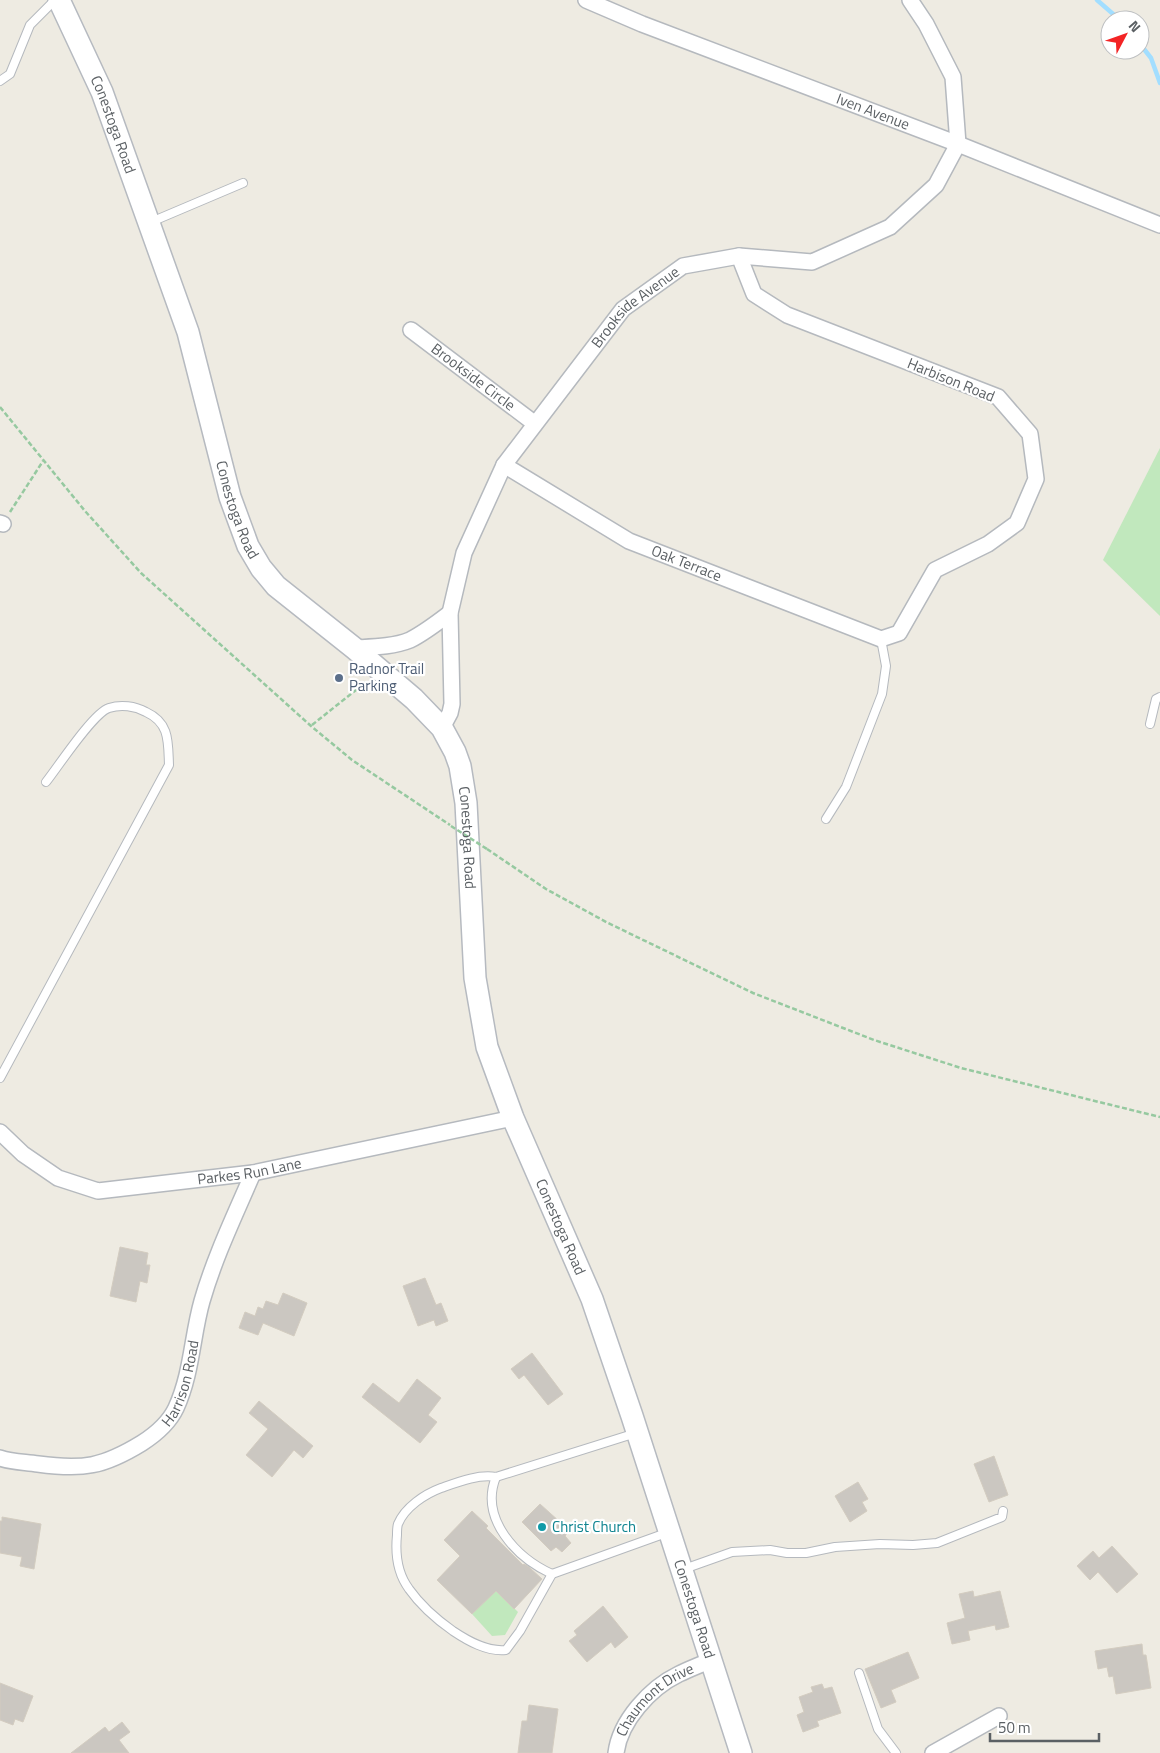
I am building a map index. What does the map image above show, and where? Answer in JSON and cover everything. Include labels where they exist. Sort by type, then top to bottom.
[{"type":"main road","name":"Conestoga Road","points":[[59,0],[102,92],[188,332],[230,497],[248,546],[261,568],[276,586],[380,669],[414,699],[442,728],[456,752],[464,785],[466,803],[475,978],[487,1047],[513,1118],[592,1299],[638,1433],[741,1753]]},
{"type":"street","name":"Iven Avenue","points":[[586,0],[642,24],[958,144],[1160,225]]},
{"type":"street","points":[[910,0],[926,24],[953,77],[958,144]]},
{"type":"street","name":"Brookside Avenue","points":[[442,728],[450,713],[452,704],[450,614],[464,553],[504,465],[534,423],[623,309],[683,266],[739,256],[812,262],[890,228],[936,185],[958,144]]},
{"type":"street","name":"Harbison Road","points":[[739,256],[754,294],[787,314],[998,398],[1030,434],[1036,479],[1017,523],[988,544],[936,570],[898,633],[881,639]]},
{"type":"street","name":"Brookside Circle","points":[[411,330],[534,423]]},
{"type":"street","name":"Oak Terrace","points":[[504,465],[629,541],[881,639]]},
{"type":"street","points":[[354,648],[387,646],[409,640],[450,614]]},
{"type":"street","name":"Parkes Run Lane","points":[[0,1132],[23,1154],[58,1178],[98,1191],[253,1173],[513,1118]]},
{"type":"street","name":"Harrison Road","points":[[0,1458],[62,1468],[95,1466],[132,1449],[156,1434],[176,1408],[189,1372],[202,1302],[221,1246],[253,1173]]},
{"type":"street","name":"Chaumont Drive","points":[[616,1753],[629,1717],[647,1697],[677,1674],[711,1660]]},
{"type":"street","points":[[933,1753],[999,1716]]},
{"type":"lane","points":[[0,81],[10,74],[30,25],[55,0]]},
{"type":"lane","points":[[149,223],[243,182]]},
{"type":"lane","points":[[826,819],[846,787],[882,694],[886,666],[881,639]]},
{"type":"lane","points":[[1150,724],[1156,700],[1160,697]]},
{"type":"lane","points":[[0,1078],[169,765],[167,734],[155,716],[134,706],[108,708],[94,719],[46,782]]},
{"type":"lane","points":[[638,1433],[496,1478],[486,1475],[426,1494],[410,1508],[398,1524],[395,1550],[398,1566],[408,1588],[435,1618],[460,1635],[486,1648],[498,1651],[506,1650],[520,1631],[552,1574],[670,1532]]},
{"type":"lane","points":[[496,1478],[491,1490],[493,1511],[500,1529],[523,1558],[552,1574]]},
{"type":"lane","points":[[682,1569],[732,1552],[770,1550],[801,1553],[866,1545],[899,1546],[937,1543],[1002,1517],[1003,1511]]},
{"type":"lane","points":[[859,1673],[878,1729],[896,1753]]},
{"type":"path","points":[[0,408],[43,461],[141,573],[311,726],[352,760],[546,889],[608,924],[761,996],[874,1040],[961,1068],[1160,1116]]},
{"type":"path","points":[[1,524],[43,461]]},
{"type":"path","points":[[311,726],[360,688],[380,669]]},
{"type":"green space","points":[[1160,448],[1160,616],[1103,560]]},
{"type":"green space","points":[[494,1592],[498,1592],[518,1612],[505,1635],[492,1636],[472,1614]]},
{"type":"building","points":[[120,1247],[148,1253],[146,1265],[150,1265],[147,1283],[140,1281],[136,1302],[110,1296]]},
{"type":"building","points":[[425,1278],[436,1305],[441,1303],[448,1321],[436,1326],[434,1320],[418,1326],[403,1286]]},
{"type":"building","points":[[283,1293],[307,1303],[294,1336],[263,1323],[258,1335],[239,1328],[245,1312],[255,1316],[258,1307],[263,1309],[266,1301],[278,1305]]},
{"type":"building","points":[[532,1353],[563,1394],[548,1405],[524,1375],[519,1379],[511,1369]]},
{"type":"building","points":[[417,1379],[441,1398],[428,1415],[437,1422],[420,1443],[362,1397],[373,1383],[399,1403]]},
{"type":"building","points":[[259,1401],[313,1446],[303,1458],[294,1450],[272,1477],[246,1455],[268,1429],[249,1413]]},
{"type":"building","points":[[994,1456],[1008,1495],[989,1502],[974,1464]]},
{"type":"building","points":[[858,1482],[868,1499],[862,1502],[867,1511],[850,1522],[835,1496]]},
{"type":"building","name":"Christ Church","points":[[540,1504],[570,1531],[565,1536],[571,1543],[562,1552],[556,1547],[551,1551],[522,1522]]},
{"type":"building","points":[[472,1511],[523,1565],[529,1567],[542,1579],[514,1609],[496,1591],[472,1614],[437,1580],[460,1556],[444,1540]]},
{"type":"building","points":[[2,1517],[41,1524],[34,1569],[20,1566],[22,1557],[0,1553],[0,1521],[2,1521]]},
{"type":"building","points":[[1112,1546],[1138,1574],[1117,1593],[1098,1572],[1090,1580],[1077,1566],[1093,1551],[1099,1558]]},
{"type":"building","points":[[973,1591],[974,1597],[1000,1591],[1009,1627],[996,1630],[995,1625],[968,1631],[970,1640],[952,1644],[947,1623],[965,1618],[959,1594]]},
{"type":"building","points":[[603,1606],[628,1637],[615,1648],[611,1642],[587,1662],[569,1641],[577,1635],[574,1631]]},
{"type":"building","points":[[1142,1644],[1143,1655],[1146,1655],[1151,1688],[1116,1694],[1113,1676],[1109,1677],[1107,1667],[1098,1669],[1095,1651]]},
{"type":"building","points":[[908,1652],[919,1678],[891,1690],[896,1702],[881,1708],[865,1669]]},
{"type":"building","points":[[0,1683],[33,1696],[23,1722],[15,1719],[13,1725],[0,1720]]},
{"type":"building","points":[[822,1684],[824,1689],[832,1687],[841,1713],[817,1721],[819,1726],[803,1732],[797,1715],[804,1712],[799,1697],[813,1692],[811,1687]]},
{"type":"building","points":[[529,1705],[558,1709],[552,1753],[518,1753],[522,1721],[527,1721]]},
{"type":"building","points":[[122,1722],[130,1732],[119,1740],[129,1753],[71,1753],[105,1727],[109,1732]]},
{"type":"waterway","points":[[1097,0],[1108,10]]},
{"type":"waterway","points":[[1150,57],[1160,83]]},
{"type":"place","name":"Radnor Trail Parking","points":[[339,678]]},
{"type":"place","name":"Christ Church","points":[[542,1527]]}]
